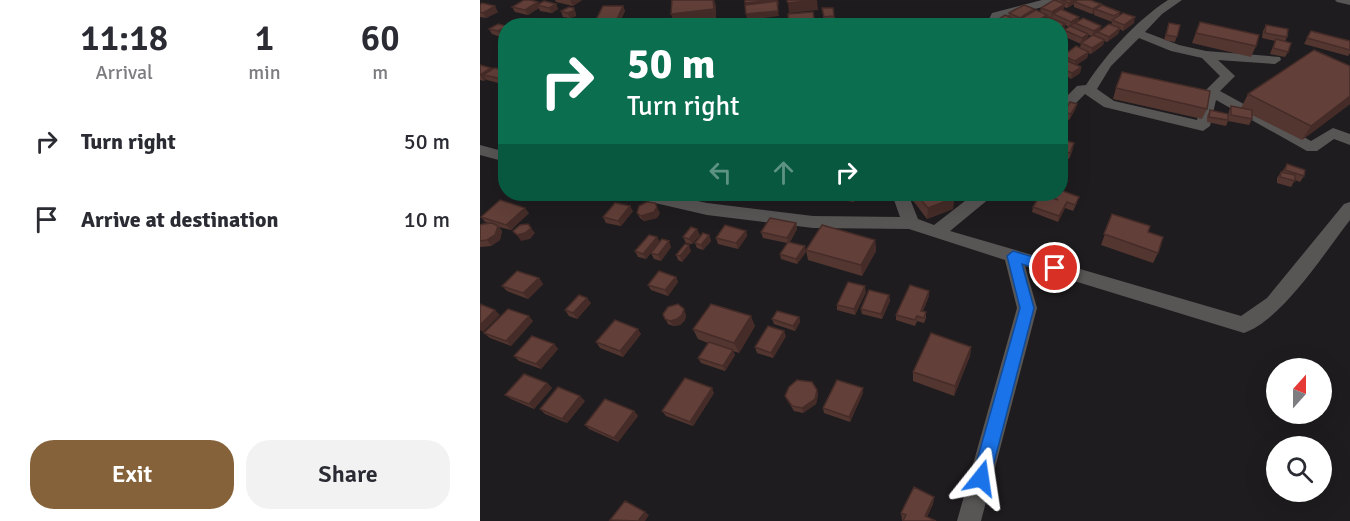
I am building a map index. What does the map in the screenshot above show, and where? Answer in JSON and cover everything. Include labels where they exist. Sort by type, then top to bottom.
[{"type":"street","points":[[996,18],[996,15],[1022,7],[1041,5],[1051,0]]},
{"type":"street","points":[[1068,105],[1086,90],[1106,64],[1158,12],[1176,0]]},
{"type":"street","points":[[1341,0],[1350,2]]},
{"type":"street","points":[[1137,33],[1175,48],[1206,55],[1275,60]]},
{"type":"street","points":[[1068,91],[1086,90],[1109,104],[1203,126],[1211,93],[1228,76],[1206,55]]},
{"type":"street","points":[[1211,93],[1312,148],[1333,133],[1350,140]]},
{"type":"street","points":[[480,150],[498,155]]},
{"type":"street","points":[[672,201],[707,209],[813,222],[911,223],[936,233],[1244,325],[1274,303],[1350,208]]},
{"type":"street","points":[[903,201],[911,223]]},
{"type":"street","points":[[936,233],[975,201]]},
{"type":"street","points":[[969,521],[1027,308],[1013,256]]},
{"type":"building","points":[[524,0],[538,2],[525,10],[512,7]]},
{"type":"building","points":[[672,0],[713,0],[714,9],[671,14]]},
{"type":"building","points":[[745,0],[773,0],[745,3]]},
{"type":"building","points":[[787,0],[815,0],[788,3]]},
{"type":"building","points":[[1054,0],[1065,4],[1052,12],[1041,8]]},
{"type":"building","points":[[1090,0],[1101,4],[1093,9],[1075,2]]},
{"type":"building","points":[[544,1],[556,4],[549,8],[537,5]]},
{"type":"building","points":[[777,1],[778,11],[746,14],[745,5]]},
{"type":"building","points":[[482,3],[495,6],[483,13],[480,12]]},
{"type":"building","points":[[1024,5],[1034,9],[1020,18],[1009,13]]},
{"type":"building","points":[[1102,5],[1120,12],[1114,16],[1095,9]]},
{"type":"building","points":[[603,6],[623,6],[617,18],[597,18]]},
{"type":"building","points":[[569,7],[574,8],[573,11],[567,13],[561,11]]},
{"type":"building","points":[[822,8],[833,8],[834,16],[824,17]]},
{"type":"building","points":[[1061,9],[1079,17],[1071,22],[1068,18],[1053,14]]},
{"type":"building","points":[[1036,10],[1047,15],[1042,18],[1022,18]]},
{"type":"building","points":[[813,12],[814,18],[788,18],[788,14]]},
{"type":"building","points":[[1123,13],[1135,17],[1124,25],[1112,20]]},
{"type":"building","points":[[1083,18],[1101,26],[1094,31],[1075,23]]},
{"type":"building","points":[[1200,22],[1259,35],[1256,46],[1196,33]]},
{"type":"building","points":[[1169,23],[1180,25],[1177,37],[1166,35]]},
{"type":"building","points":[[498,24],[498,31],[489,29]]},
{"type":"building","points":[[1109,24],[1120,28],[1109,37],[1098,32]]},
{"type":"building","points":[[1266,25],[1288,29],[1287,37],[1265,33]]},
{"type":"building","points":[[1070,26],[1088,34],[1082,38],[1068,32]]},
{"type":"building","points":[[1311,31],[1350,41],[1350,50],[1307,38]]},
{"type":"building","points":[[1093,35],[1105,40],[1092,48],[1081,43]]},
{"type":"building","points":[[1276,39],[1291,43],[1288,52],[1273,48]]},
{"type":"building","points":[[1076,46],[1089,52],[1075,61],[1068,58],[1068,52]]},
{"type":"building","points":[[1314,50],[1350,66],[1350,96],[1311,126],[1248,94]]},
{"type":"building","points":[[1068,61],[1081,67],[1072,73],[1068,71]]},
{"type":"building","points":[[480,65],[491,68],[480,75]]},
{"type":"building","points":[[494,68],[498,69],[498,78],[484,75]]},
{"type":"building","points":[[1122,72],[1210,91],[1207,109],[1116,88]]},
{"type":"building","points":[[1070,102],[1077,104],[1071,114],[1068,113]]},
{"type":"building","points":[[1231,106],[1252,110],[1252,119],[1231,115]]},
{"type":"building","points":[[1210,110],[1228,114],[1228,120],[1209,117]]},
{"type":"building","points":[[1068,141],[1074,143],[1070,153],[1068,152]]},
{"type":"building","points":[[1287,164],[1305,170],[1304,176],[1285,170]]},
{"type":"building","points":[[1281,172],[1295,175],[1295,181],[1280,177]]},
{"type":"building","points":[[1068,193],[1079,197],[1075,205],[1067,202],[1059,216],[1033,207],[1037,201],[1068,201]]},
{"type":"building","points":[[499,201],[525,208],[506,225],[481,217]]},
{"type":"building","points":[[922,201],[946,201],[928,208]]},
{"type":"building","points":[[647,202],[655,203],[657,207],[654,212],[641,216],[637,213],[639,206]]},
{"type":"building","points":[[615,203],[630,206],[618,221],[603,217]]},
{"type":"building","points":[[1112,214],[1150,226],[1148,232],[1163,237],[1158,253],[1104,234]]},
{"type":"building","points":[[770,218],[796,223],[787,238],[761,232]]},
{"type":"building","points":[[492,223],[498,226],[495,235],[480,241],[480,225]]},
{"type":"building","points":[[528,224],[531,228],[525,233],[517,235],[513,231],[520,225]]},
{"type":"building","points":[[725,225],[746,231],[736,243],[716,238]]},
{"type":"building","points":[[822,225],[875,240],[861,265],[806,250]]},
{"type":"building","points":[[691,227],[697,229],[689,239],[683,237]]},
{"type":"building","points":[[703,233],[709,235],[701,245],[695,243]]},
{"type":"building","points":[[649,235],[657,237],[643,254],[635,251]]},
{"type":"building","points":[[662,239],[669,241],[658,255],[651,253]]},
{"type":"building","points":[[788,242],[805,246],[796,259],[780,254]]},
{"type":"building","points":[[685,244],[689,245],[680,256],[676,255]]},
{"type":"building","points":[[517,271],[539,278],[523,293],[502,286]]},
{"type":"building","points":[[659,271],[676,277],[665,290],[648,285]]},
{"type":"building","points":[[848,282],[865,286],[854,309],[837,305]]},
{"type":"building","points":[[910,285],[929,291],[921,311],[926,312],[924,318],[917,316],[915,320],[896,315]]},
{"type":"building","points":[[869,290],[889,295],[881,314],[861,309]]},
{"type":"building","points":[[579,295],[587,298],[573,313],[565,310]]},
{"type":"building","points":[[480,304],[495,310],[480,325]]},
{"type":"building","points":[[678,304],[684,309],[682,315],[670,321],[665,319],[663,314],[668,307]]},
{"type":"building","points":[[711,304],[751,316],[734,343],[693,329]]},
{"type":"building","points":[[508,309],[529,316],[506,341],[484,333]]},
{"type":"building","points":[[777,311],[799,317],[793,326],[772,319]]},
{"type":"building","points":[[615,320],[638,329],[620,351],[596,342]]},
{"type":"building","points":[[768,326],[784,331],[771,353],[755,347]]},
{"type":"building","points":[[931,333],[971,347],[955,386],[913,372]]},
{"type":"building","points":[[532,336],[554,344],[536,364],[514,356]]},
{"type":"building","points":[[709,342],[733,350],[723,366],[698,358]]},
{"type":"building","points":[[524,374],[547,383],[529,404],[505,395]]},
{"type":"building","points":[[685,378],[712,388],[690,422],[662,411]]},
{"type":"building","points":[[797,380],[812,382],[817,390],[815,399],[802,408],[792,406],[785,396],[789,387]]},
{"type":"building","points":[[837,380],[863,388],[849,417],[823,408]]},
{"type":"building","points":[[558,387],[580,396],[562,419],[540,409]]},
{"type":"building","points":[[605,399],[634,411],[614,438],[585,425]]},
{"type":"building","points":[[914,487],[934,497],[925,516],[936,521],[903,521],[906,515],[901,513]]},
{"type":"building","points":[[625,501],[645,512],[638,521],[610,520]]},
{"type":"route","points":[[981,478],[1027,308],[1013,256],[1055,268]]}]
